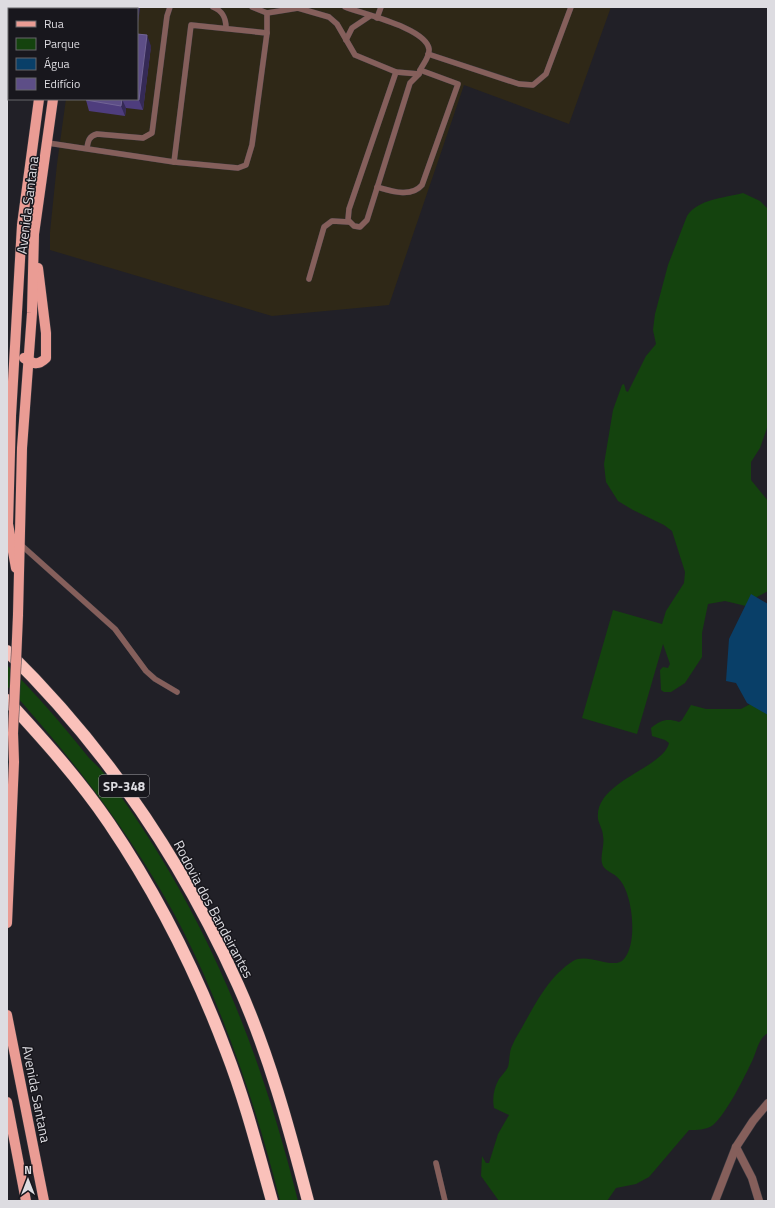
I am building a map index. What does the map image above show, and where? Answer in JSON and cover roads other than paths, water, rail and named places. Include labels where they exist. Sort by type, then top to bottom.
[{"type":"highway","name":"Rodovia dos Bandeirantes","points":[[7,651],[66,712],[109,766],[144,816],[192,892],[238,986],[256,1031],[294,1145],[308,1201]]},
{"type":"highway","name":"SP-348","points":[[7,700],[57,755],[109,823],[156,900],[179,942],[195,975],[226,1051],[251,1126],[272,1201]]},
{"type":"main road","name":"Avenida Santana","points":[[18,578],[8,524],[11,416],[22,225],[39,100]]},
{"type":"main road","name":"Avenida Santana","points":[[7,922],[13,782],[10,748],[18,615],[22,448],[29,362],[34,244],[53,100]]},
{"type":"main road","points":[[15,347],[22,357],[34,364],[41,363],[46,358],[47,351],[42,300],[34,244]]},
{"type":"main road","name":"Avenida Santana","points":[[7,1015],[44,1201]]},
{"type":"main road","points":[[7,1102],[26,1201]]},
{"type":"street","points":[[715,1201],[736,1147],[753,1121],[768,1103]]},
{"type":"street","points":[[736,1147],[752,1178],[760,1201]]},
{"type":"street","points":[[39,1201],[44,1201]]},
{"type":"lane","points":[[87,148],[88,140],[97,134],[143,138],[152,133],[167,16],[170,7]]},
{"type":"lane","points":[[213,7],[222,12],[225,17],[226,28]]},
{"type":"lane","points":[[252,7],[267,13],[284,9],[298,8],[329,17],[337,24],[355,55],[396,72],[419,72],[458,84],[422,185],[418,190],[412,192],[395,192],[377,188]]},
{"type":"lane","points":[[309,279],[324,227],[332,221],[349,222],[357,227],[365,223],[410,83],[422,68],[428,54],[428,47],[419,35],[345,7]]},
{"type":"lane","points":[[377,18],[381,7]]},
{"type":"lane","points":[[428,54],[519,84],[533,85],[546,74],[571,7]]},
{"type":"lane","points":[[48,143],[174,162],[238,168],[246,165],[252,145],[266,33],[267,13]]},
{"type":"lane","points":[[346,40],[352,28],[370,16]]},
{"type":"lane","points":[[174,162],[191,25],[266,33]]},
{"type":"lane","points":[[349,222],[349,209],[396,72]]},
{"type":"lane","points":[[20,544],[116,629],[146,671],[155,679],[177,692]]},
{"type":"lane","points":[[436,1163],[445,1201]]},
{"type":"water","points":[[751,594],[768,604],[768,715],[747,703],[736,683],[726,681],[729,639]]}]
